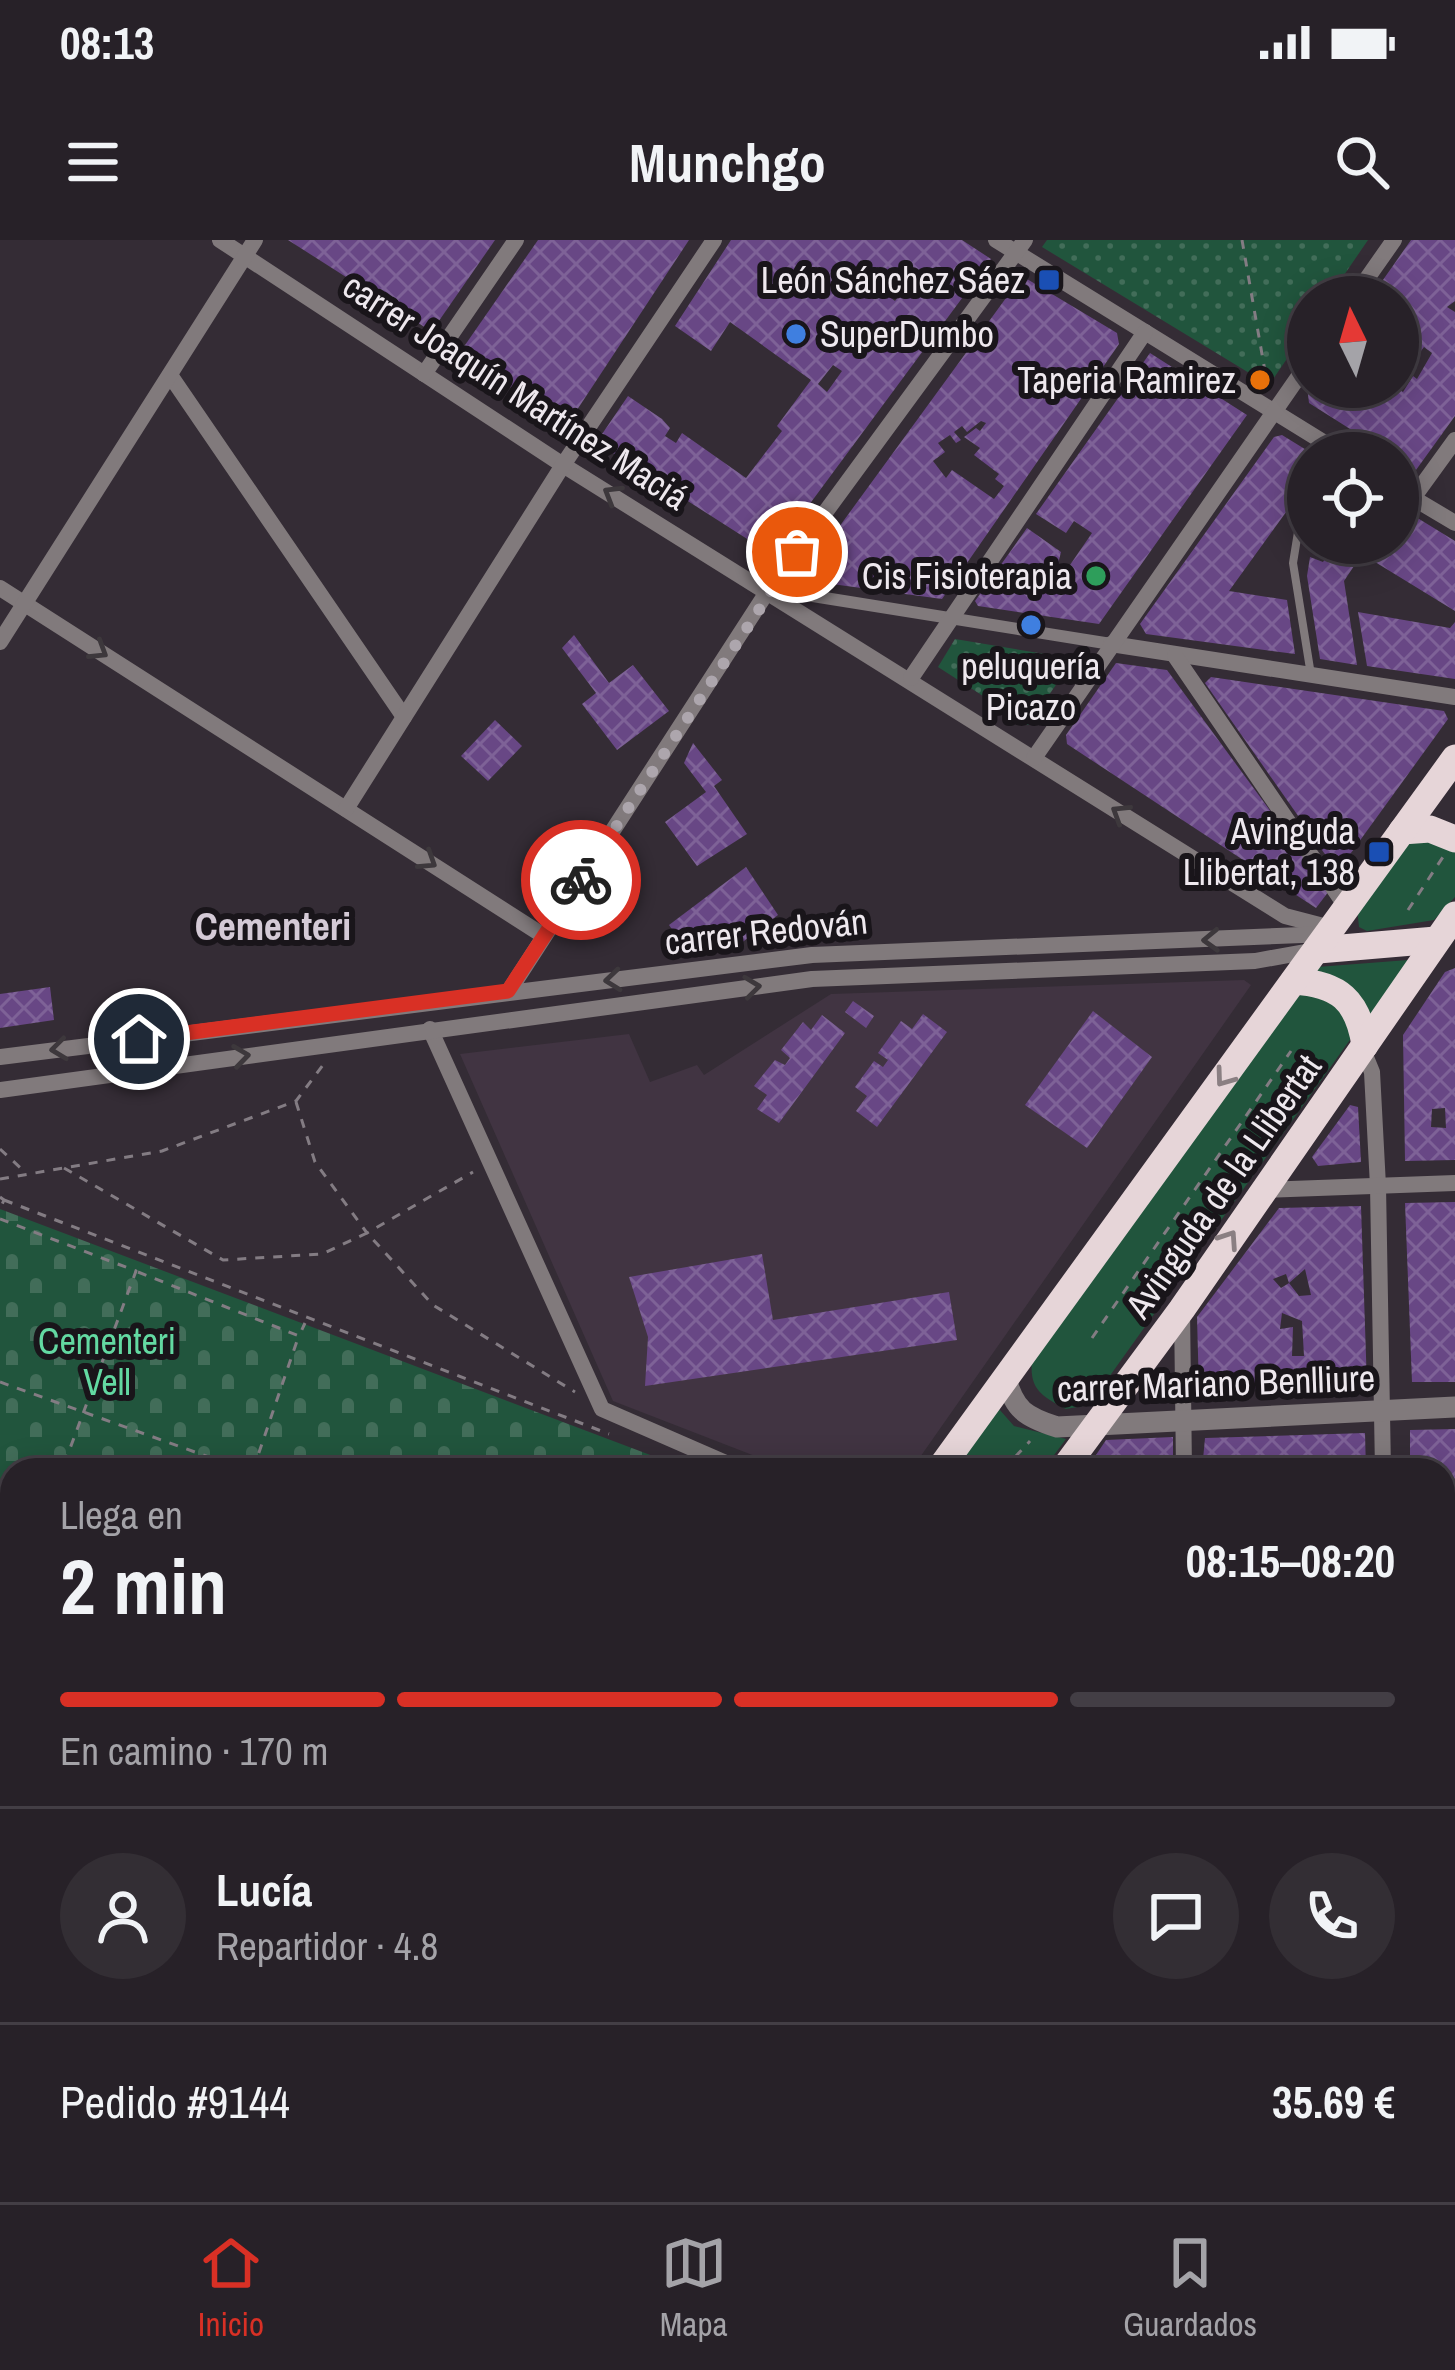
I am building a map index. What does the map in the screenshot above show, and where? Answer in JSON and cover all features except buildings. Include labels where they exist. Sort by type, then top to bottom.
[{"type":"highway","name":"Avinguda de la Llibertat","points":[[948,1458],[1455,758]]},
{"type":"highway","points":[[1402,831],[1430,829],[1451,845]]},
{"type":"highway","name":"Avinguda de la Llibertat","points":[[1072,1458],[1445,940],[1455,915]]},
{"type":"highway","points":[[1331,930],[1445,940]]},
{"type":"highway","points":[[1294,981],[1321,982],[1342,992],[1357,1009],[1364,1047]]},
{"type":"street","name":"carrer Joaquín Martínez Maciá","points":[[220,240],[562,465],[770,589],[1285,916],[1331,930]]},
{"type":"street","points":[[0,642],[255,240]]},
{"type":"street","points":[[424,374],[516,240]]},
{"type":"street","points":[[346,809],[562,465],[714,240]]},
{"type":"street","points":[[997,240],[1021,246],[1145,332],[1308,432]]},
{"type":"street","points":[[1369,276],[1394,240]]},
{"type":"street","points":[[508,991],[770,589],[1021,246]]},
{"type":"street","points":[[911,678],[1145,332]]},
{"type":"street","points":[[170,375],[404,717]]},
{"type":"street","points":[[1034,758],[1287,393]]},
{"type":"street","points":[[1419,479],[1455,440]]},
{"type":"street","points":[[1419,501],[1455,523]]},
{"type":"street","points":[[0,589],[544,936]]},
{"type":"street","points":[[770,589],[1455,698]]},
{"type":"street","points":[[1175,656],[1331,930]]},
{"type":"street","name":"carrer Redován","points":[[0,1057],[812,956],[1331,930]]},
{"type":"street","name":"carrer Redován","points":[[0,1090],[812,979],[1256,961],[1331,930]]},
{"type":"street","points":[[430,1029],[602,1409],[714,1458]]},
{"type":"street","points":[[1364,1047],[1372,1072],[1378,1186],[1383,1458]]},
{"type":"street","points":[[1263,1190],[1455,1183]]},
{"type":"street","points":[[1182,1309],[1184,1458]]},
{"type":"street","name":"carrer Mariano Benlliure","points":[[1006,1378],[1012,1402],[1027,1418],[1057,1426],[1455,1407]]},
{"type":"lane","points":[[1293,564],[1312,676]]},
{"type":"path","points":[[1242,240],[1265,377],[1252,398]]},
{"type":"path","points":[[1408,910],[1451,845]]},
{"type":"path","points":[[1092,1338],[1291,1051]]},
{"type":"path","points":[[0,1179],[162,1151],[296,1101],[321,1066],[344,1061]]},
{"type":"path","points":[[296,1101],[315,1162],[368,1233],[433,1305],[602,1409]]},
{"type":"path","points":[[0,1148],[28,1174]]},
{"type":"path","points":[[64,1168],[223,1260],[322,1254],[368,1233],[490,1162]]},
{"type":"path","points":[[0,1209],[2,1198],[307,1320],[617,1436]]},
{"type":"path","points":[[0,1219],[299,1336]]},
{"type":"path","points":[[66,1458],[136,1271]]},
{"type":"path","points":[[257,1458],[307,1320]]},
{"type":"path","points":[[0,1382],[211,1458]]},
{"type":"path","points":[[1014,1458],[1031,1440]]},
{"type":"shaded area","points":[[1244,980],[1251,985],[919,1458],[760,1458],[613,1401],[460,1054],[629,1034],[650,1082],[697,1065],[704,1075],[831,994]]},
{"type":"green space","points":[[1047,240],[1368,240],[1343,276],[1287,276],[1287,359],[1269,385],[1042,247]]},
{"type":"green space","points":[[955,639],[1074,659],[1028,725],[938,667]]},
{"type":"green space","points":[[1416,836],[1455,849],[1455,897],[1434,920],[1367,931],[1359,927],[1357,908],[1407,840]]},
{"type":"green space","points":[[1408,960],[1368,1020],[1309,975],[1317,967]]},
{"type":"green space","points":[[1308,991],[1345,1002],[1352,1037],[1089,1405],[1066,1409],[1050,1400],[1035,1385],[1032,1360],[1290,1001]]},
{"type":"green space","name":"Cementeri Vell","points":[[0,1209],[658,1458],[0,1458]]},
{"type":"green space","points":[[999,1409],[1014,1426],[1066,1439],[1052,1458],[963,1458]]},
{"type":"way so far","points":[[581,880],[797,552]]},
{"type":"place","name":"León Sánchez Sáez","points":[[1049,280]]},
{"type":"place","name":"SuperDumbo","points":[[796,334]]},
{"type":"place","name":"Taperia Ramirez","points":[[1260,380]]},
{"type":"place","name":"Cis Fisioterapia","points":[[1096,576]]},
{"type":"place","name":"peluquería Picazo","points":[[1031,625]]},
{"type":"place","name":"Avinguda Llibertat, 138","points":[[1379,852]]},
{"type":"district","name":"Cementeri","points":[[273,926]]},
{"type":"route","points":[[139,1039],[508,991],[581,880]]}]
